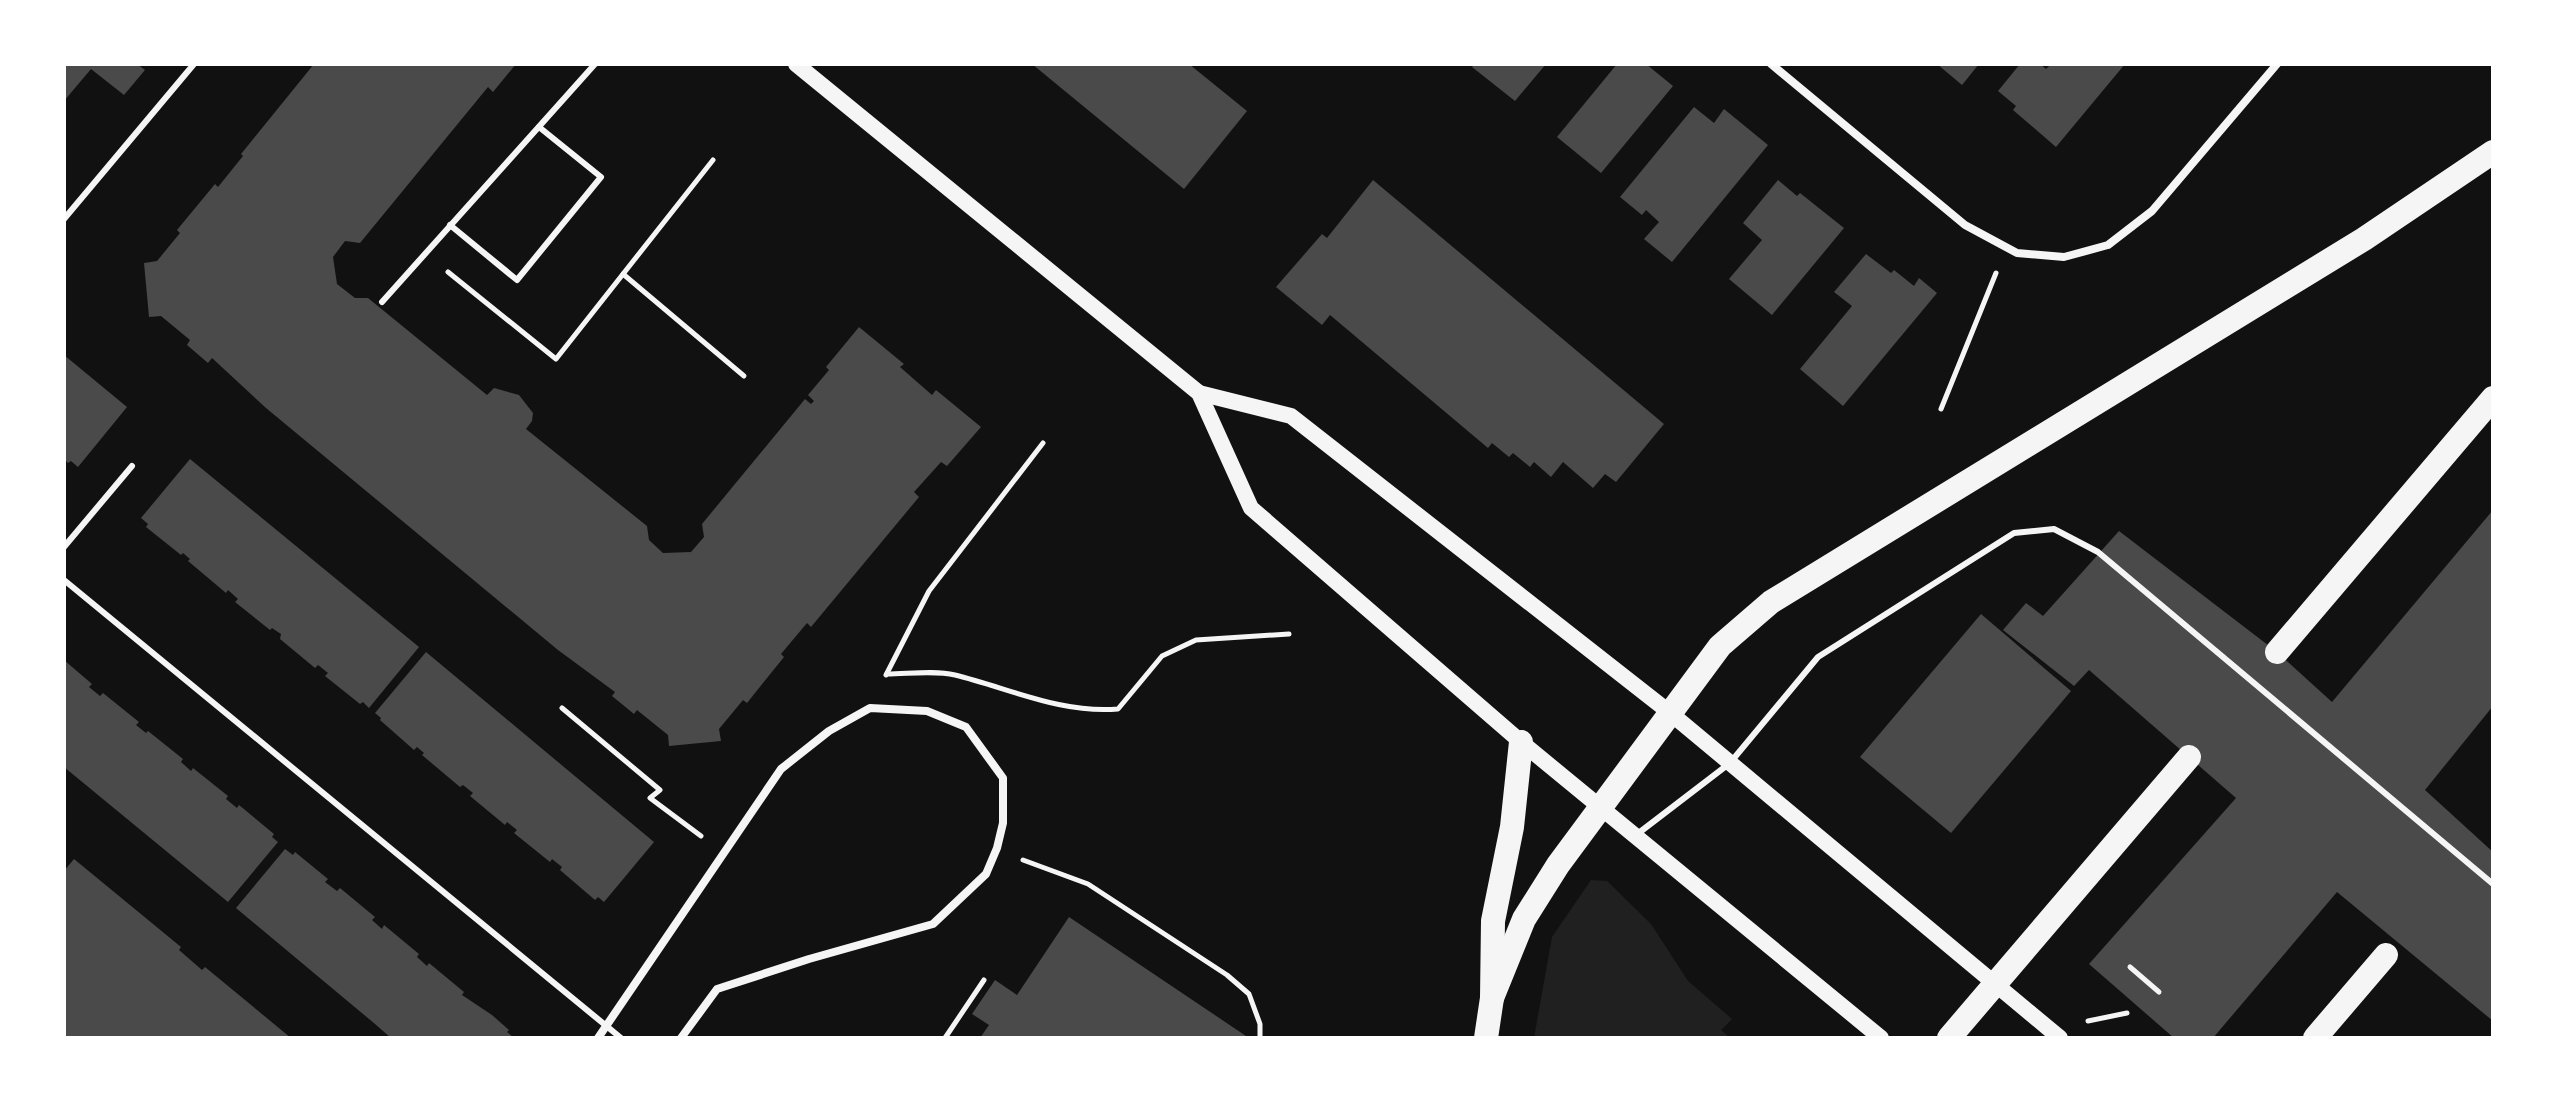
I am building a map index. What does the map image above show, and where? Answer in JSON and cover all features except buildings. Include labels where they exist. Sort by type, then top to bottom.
[{"type":"highway","points":[[1492,998],[1524,919],[1558,865],[1720,646],[1771,602],[2364,239],[2493,152]]},
{"type":"highway","points":[[2277,652],[2493,398]]},
{"type":"highway","points":[[1486,1038],[1492,998],[1493,921],[1512,827],[1521,742]]},
{"type":"highway","points":[[1949,1038],[2189,757]]},
{"type":"highway","points":[[2315,1038],[2386,955]]},
{"type":"main road","points":[[796,64],[1199,393],[1291,416],[1669,712],[2060,1038]]},
{"type":"main road","points":[[1199,393],[1251,508],[1521,742],[1881,1038]]},
{"type":"street","points":[[1771,64],[1965,225],[2017,253],[2064,257],[2108,245],[2152,211],[2277,64]]},
{"type":"street","points":[[598,1038],[781,769],[829,731],[870,708],[927,711],[966,727],[1003,778],[1003,823],[986,874],[933,924],[717,989],[685,1037]]},
{"type":"lane","points":[[64,219],[194,64]]},
{"type":"lane","points":[[382,302],[595,64]]},
{"type":"lane","points":[[450,225],[517,280],[601,177],[539,127]]},
{"type":"lane","points":[[64,547],[132,466]]},
{"type":"lane","points":[[1636,835],[1730,763],[1818,657],[2014,533],[2054,529],[2098,552],[2493,884]]},
{"type":"lane","points":[[64,580],[621,1038]]},
{"type":"path","points":[[425,254],[556,359],[713,160]]},
{"type":"path","points":[[1941,409],[2007,246]]},
{"type":"path","points":[[623,274],[744,376]]},
{"type":"path","points":[[870,708],[929,591],[1043,443]]},
{"type":"path","points":[[887,674],[951,674],[1025,696],[1095,711],[1118,709],[1162,656],[1196,640],[1289,634]]},
{"type":"path","points":[[562,708],[660,790],[650,798],[723,853]]},
{"type":"path","points":[[1032,861],[1088,884],[1227,975],[1249,994],[1260,1024],[1260,1038]]},
{"type":"path","points":[[2130,967],[2159,992]]},
{"type":"path","points":[[945,1038],[984,980]]},
{"type":"path","points":[[2081,1022],[2127,1013]]},
{"type":"shaded area","points":[[1591,880],[1607,881],[1651,924],[1688,981],[1732,1019],[1721,1030],[1730,1038],[1534,1038],[1552,937]]}]
